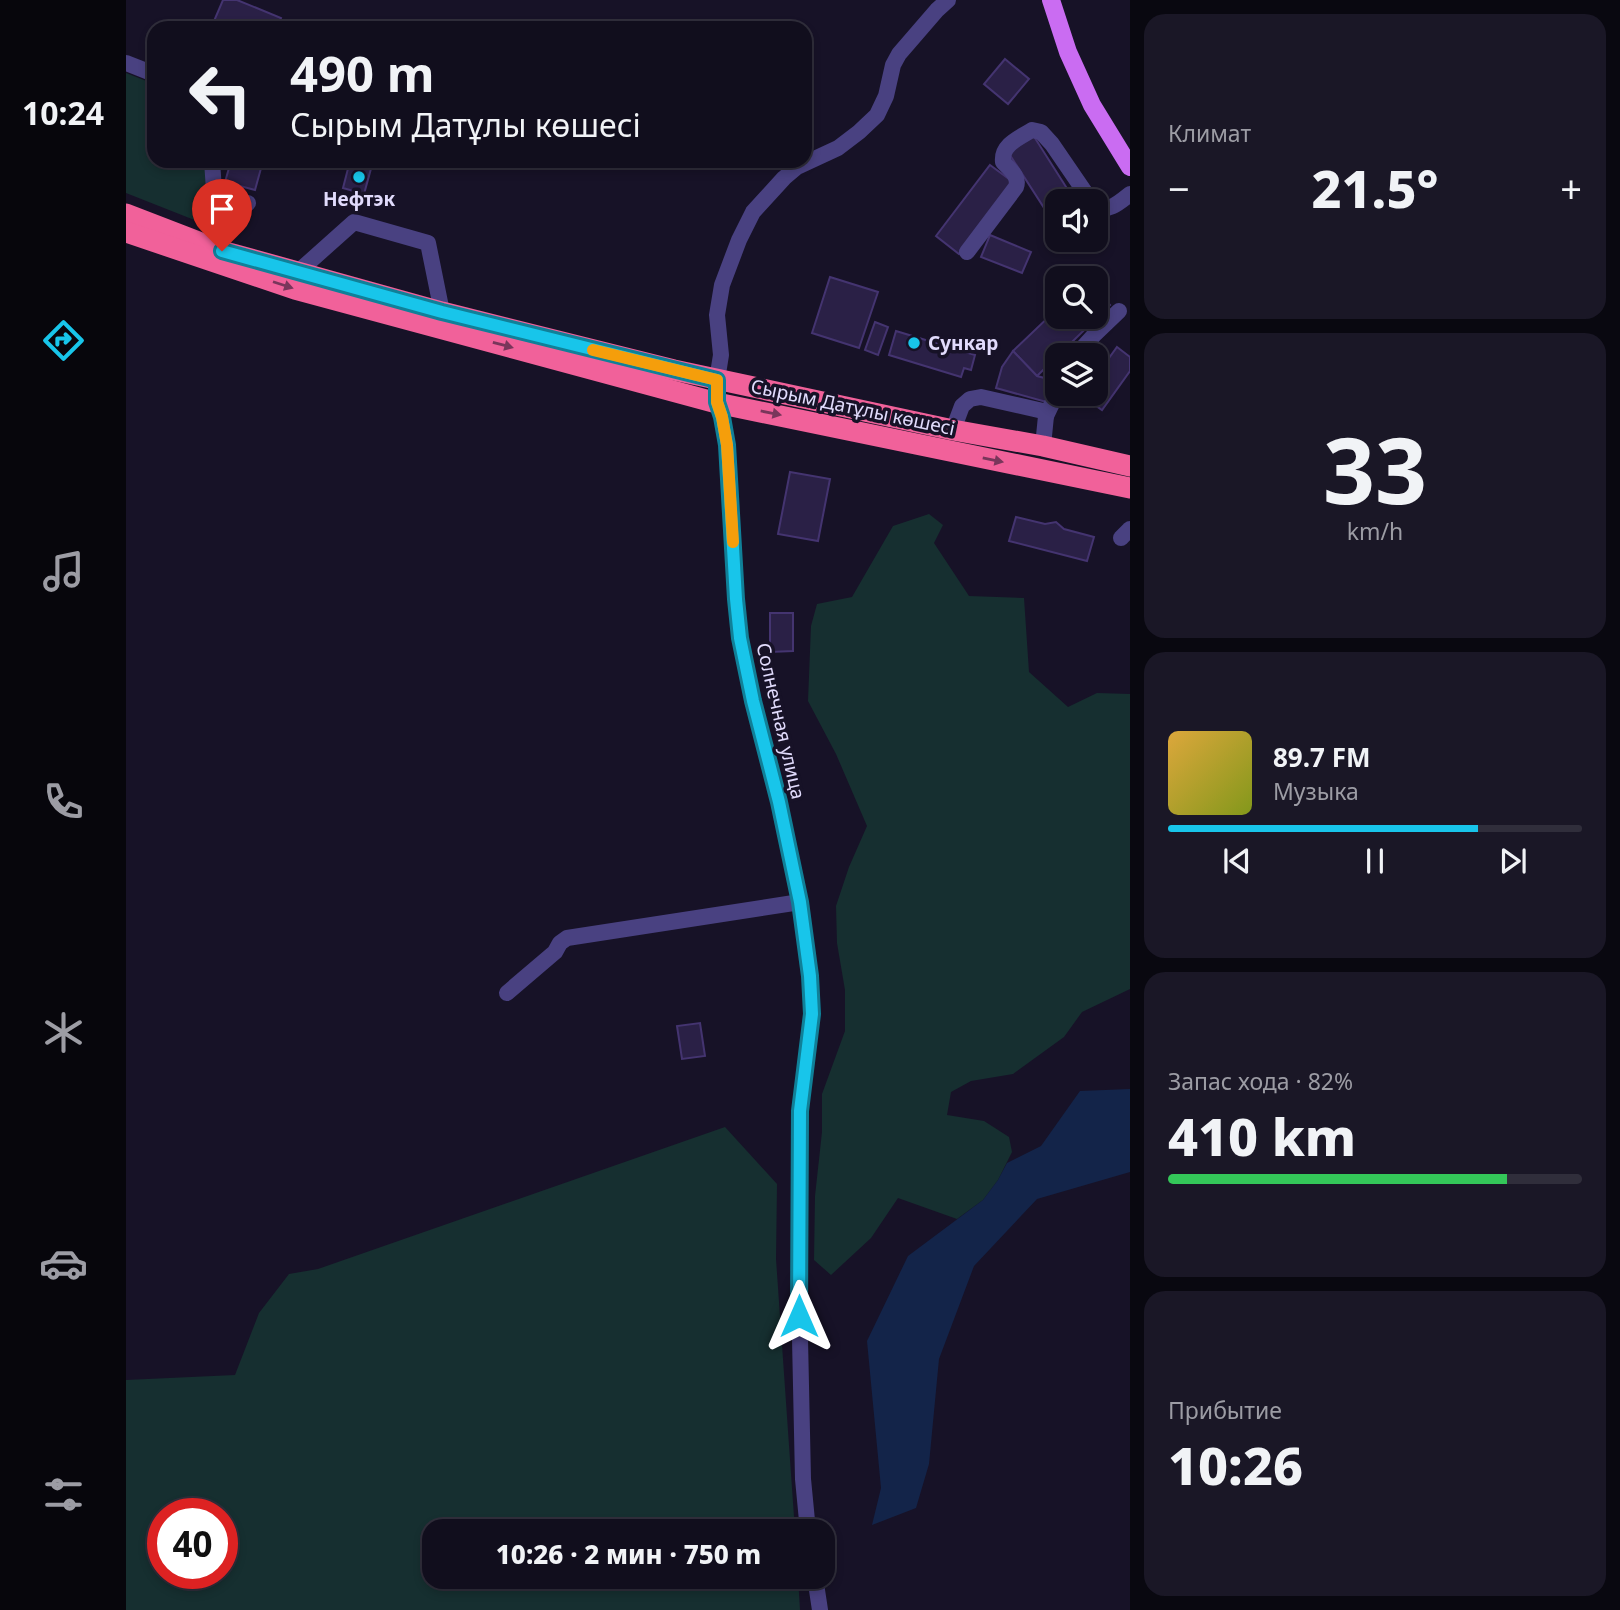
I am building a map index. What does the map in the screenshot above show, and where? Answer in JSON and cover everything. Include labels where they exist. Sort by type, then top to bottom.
[{"type":"highway","name":"Сырым Датұлы көшесі","points":[[126,214],[220,242],[298,272],[442,312],[717,380],[1130,466]]},
{"type":"highway","name":"Сырым Датұлы көшесі","points":[[126,232],[295,289],[717,402],[1130,488]]},
{"type":"main road","points":[[1051,0],[1068,52],[1092,105],[1130,167]]},
{"type":"street","name":"Солнечная улица","points":[[812,160],[838,148],[877,115],[899,54],[948,0]]},
{"type":"street","points":[[126,63],[147,71]]},
{"type":"street","points":[[967,252],[1018,182],[1003,162],[1003,152],[1009,144],[1032,130],[1041,132],[1052,144],[1083,189]]},
{"type":"street","points":[[213,168],[220,242]]},
{"type":"street","name":"Солнечная улица","points":[[796,168],[752,212],[722,285],[717,315],[721,355],[717,402],[727,445],[740,638],[800,902],[810,976],[812,1014],[800,1111],[800,1388],[807,1519]]},
{"type":"street","points":[[1108,208],[1130,194]]},
{"type":"street","points":[[220,242],[248,202]]},
{"type":"street","points":[[298,272],[354,222],[428,243],[442,312]]},
{"type":"street","points":[[1087,343],[1119,311]]},
{"type":"street","points":[[953,430],[962,406],[970,399],[981,397],[1043,411],[1046,416]]},
{"type":"street","points":[[1043,446],[1046,416],[1051,406]]},
{"type":"street","points":[[507,993],[567,938],[800,902]]},
{"type":"street","points":[[817,1589],[820,1610]]},
{"type":"green space","points":[[126,73],[147,81],[147,168],[207,168],[210,222],[202,223],[126,193]]},
{"type":"green space","points":[[929,514],[943,525],[934,543],[969,596],[1024,598],[1029,672],[1068,707],[1097,693],[1130,694],[1130,989],[1082,1012],[1064,1037],[1013,1074],[971,1081],[951,1092],[947,1115],[984,1121],[1009,1137],[1012,1152],[998,1180],[983,1200],[957,1219],[898,1198],[871,1238],[831,1275],[814,1260],[822,1094],[845,1031],[845,990],[837,943],[836,906],[867,826],[836,754],[808,701],[811,626],[817,604],[852,597],[893,526]]},
{"type":"green space","points":[[725,1127],[777,1184],[776,1259],[794,1519],[422,1519],[422,1589],[799,1589],[800,1610],[126,1610],[126,1380],[235,1375],[259,1313],[289,1274],[318,1269]]},
{"type":"water","points":[[1130,1089],[1130,1172],[1037,1199],[974,1266],[939,1359],[929,1464],[916,1508],[872,1525],[881,1488],[867,1341],[908,1256],[983,1200],[1007,1163],[1041,1146],[1080,1091]]},
{"type":"building","points":[[223,0],[237,0],[281,18],[280,21],[214,21]]},
{"type":"building","points":[[1005,59],[1029,79],[1008,104],[984,84]]},
{"type":"building","points":[[1033,135],[1067,189],[1045,189],[1045,209],[1008,152]]},
{"type":"building","points":[[990,165],[1013,182],[959,254],[936,236]]},
{"type":"building","points":[[229,168],[261,168],[255,190],[225,182]]},
{"type":"building","points":[[348,168],[371,168],[364,194],[343,188]]},
{"type":"building","points":[[990,235],[1031,252],[1022,273],[981,257]]},
{"type":"building","points":[[830,277],[878,292],[859,348],[812,333]]},
{"type":"building","points":[[1045,320],[1045,329],[1085,329],[1071,343],[1045,343],[1045,368],[1037,376],[1013,351]]},
{"type":"building","points":[[875,322],[888,327],[878,355],[865,350]]},
{"type":"building","name":"Сункар","points":[[896,331],[975,355],[971,370],[964,368],[961,377],[889,355]]},
{"type":"building","points":[[1117,347],[1130,357],[1130,371],[1108,402],[1108,359]]},
{"type":"building","points":[[1013,351],[1037,376],[1045,378],[1045,402],[996,388],[1002,367]]},
{"type":"building","points":[[790,472],[830,479],[818,541],[778,534]]},
{"type":"building","points":[[1016,517],[1045,524],[1056,522],[1064,529],[1094,537],[1087,561],[1009,541]]},
{"type":"building","points":[[770,613],[793,613],[793,651],[770,652]]},
{"type":"building","points":[[700,1023],[705,1056],[682,1059],[677,1026]]},
{"type":"slow traffic","points":[[593,350],[717,380],[717,402],[727,445],[733,542]]},
{"type":"place","name":"Нефтэк","points":[[359,177]]},
{"type":"place","name":"Сункар","points":[[914,343]]},
{"type":"route","points":[[222,251],[442,312],[717,380],[717,402],[727,445],[740,638],[800,902],[810,976],[812,1014],[800,1111],[799,1316]]}]
